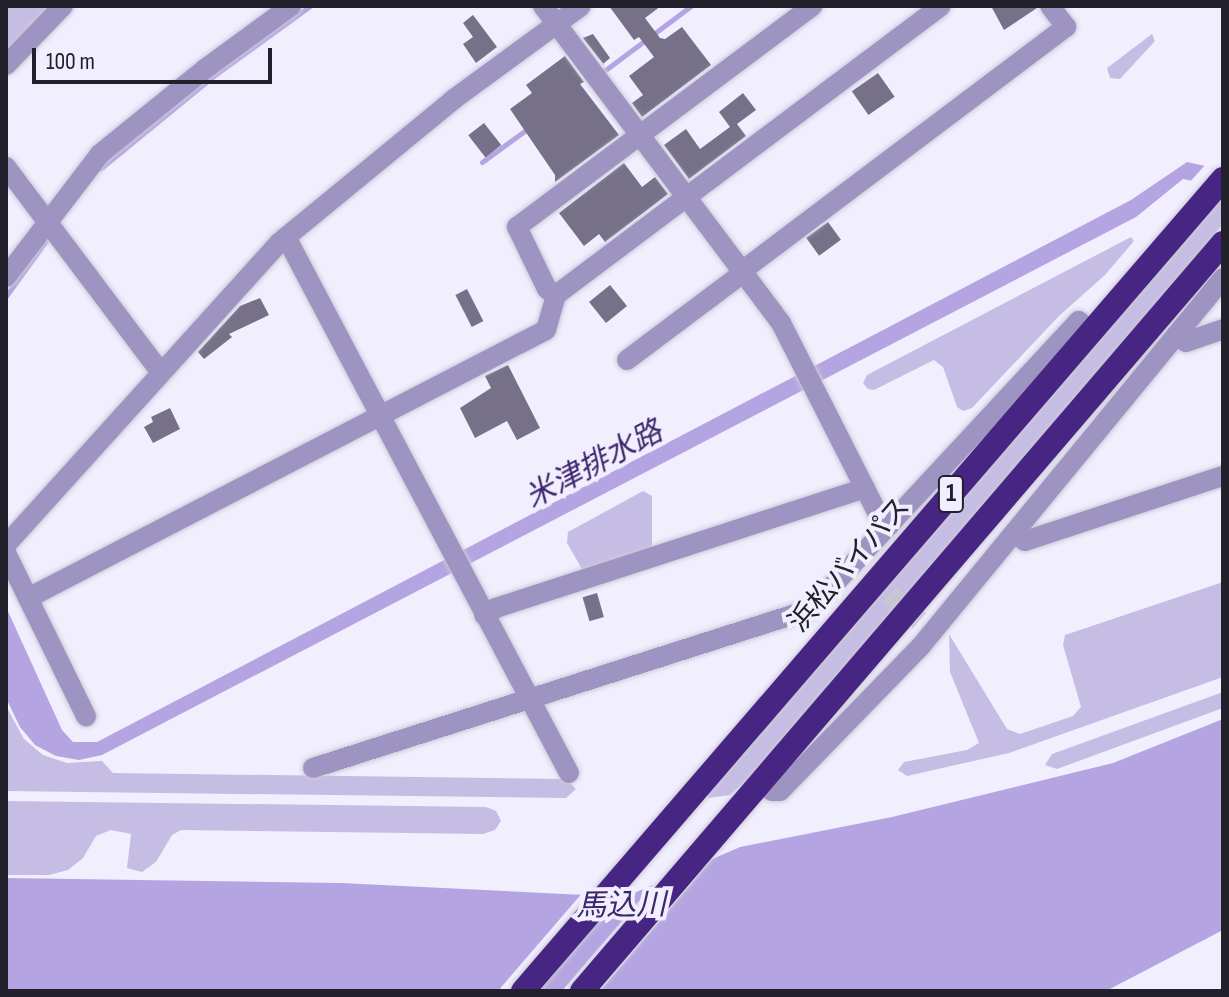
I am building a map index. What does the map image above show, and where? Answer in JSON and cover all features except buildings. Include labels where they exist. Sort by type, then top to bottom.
[{"type":"highway","name":"浜松バイパス","points":[[523,991],[1219,183]]},
{"type":"highway","name":"1","points":[[582,991],[1223,243]]},
{"type":"street","points":[[6,65],[63,6]]},
{"type":"street","points":[[6,277],[89,166],[112,144],[291,6]]},
{"type":"street","points":[[543,6],[781,323],[878,514],[889,525]]},
{"type":"street","points":[[6,545],[160,371],[286,237],[454,99],[581,6]]},
{"type":"street","points":[[556,295],[547,289],[517,227],[812,6]]},
{"type":"street","points":[[28,598],[546,330],[556,295],[941,6]]},
{"type":"street","points":[[627,360],[1066,27],[1050,6]]},
{"type":"street","points":[[6,167],[160,371]]},
{"type":"street","points":[[286,237],[569,773]]},
{"type":"street","points":[[755,790],[780,791],[926,626],[1015,532],[1223,278]]},
{"type":"street","points":[[313,768],[811,609],[860,569],[889,525],[1079,321],[1091,332]]},
{"type":"street","points":[[1176,335],[1186,342],[1223,329]]},
{"type":"street","points":[[1015,532],[1025,541],[1223,476]]},
{"type":"street","points":[[484,615],[496,608],[865,488]]},
{"type":"street","points":[[6,553],[86,716]]},
{"type":"shaded area","points":[[6,6],[49,6],[6,50]]},
{"type":"shaded area","points":[[1152,34],[1155,41],[1120,79],[1110,78],[1107,68]]},
{"type":"shaded area","points":[[1223,195],[1223,224],[1014,472],[748,779],[730,795],[708,798],[709,791]]},
{"type":"shaded area","points":[[1131,237],[1134,241],[1105,275],[1059,316],[972,408],[963,411],[957,407],[943,367],[934,360],[874,390],[863,383],[867,375]]},
{"type":"shaded area","points":[[643,491],[652,496],[652,547],[587,572],[582,569],[567,543],[568,532]]},
{"type":"shaded area","points":[[1223,582],[1223,677],[1009,753],[907,776],[898,770],[904,762],[967,750],[979,743],[950,672],[949,634],[1007,729],[1020,734],[1073,716],[1081,707],[1063,645],[1065,635]]},
{"type":"shaded area","points":[[1223,692],[1223,708],[1057,769],[1045,765],[1052,754]]},
{"type":"shaded area","points":[[6,706],[24,739],[43,755],[67,763],[102,761],[113,773],[566,779],[576,789],[566,798],[6,791]]},
{"type":"shaded area","points":[[6,801],[486,807],[496,811],[501,821],[495,830],[483,834],[181,830],[172,835],[156,862],[142,872],[127,868],[131,834],[111,830],[96,836],[83,858],[68,870],[49,875],[6,875]]},
{"type":"water","points":[[1187,162],[1223,170],[1223,187],[1183,179],[1136,217],[102,755],[79,760],[56,756],[35,745],[20,727],[6,698],[6,607],[62,730],[73,742],[97,742],[1131,200]]},
{"type":"water","name":"馬込川","points":[[1223,719],[1223,930],[1106,991],[6,991],[6,878],[341,883],[625,897],[740,847],[892,817],[1113,763]]},
{"type":"pier","points":[[1206,164],[1223,168],[1223,190],[1189,183]]},
{"type":"pier","points":[[719,851],[600,991],[562,991],[659,878]]},
{"type":"pier","points":[[584,891],[620,892],[536,991],[498,991]]},
{"type":"waterway","points":[[101,168],[212,77],[310,6]]},
{"type":"waterway","points":[[600,74],[691,6]]},
{"type":"waterway","points":[[482,162],[530,127]]},
{"type":"waterway","points":[[6,296],[45,242]]},
{"type":"tunnel","points":[[866,575],[919,620]]},
{"type":"water label","name":"米津排水路","points":[[594,465]]}]
